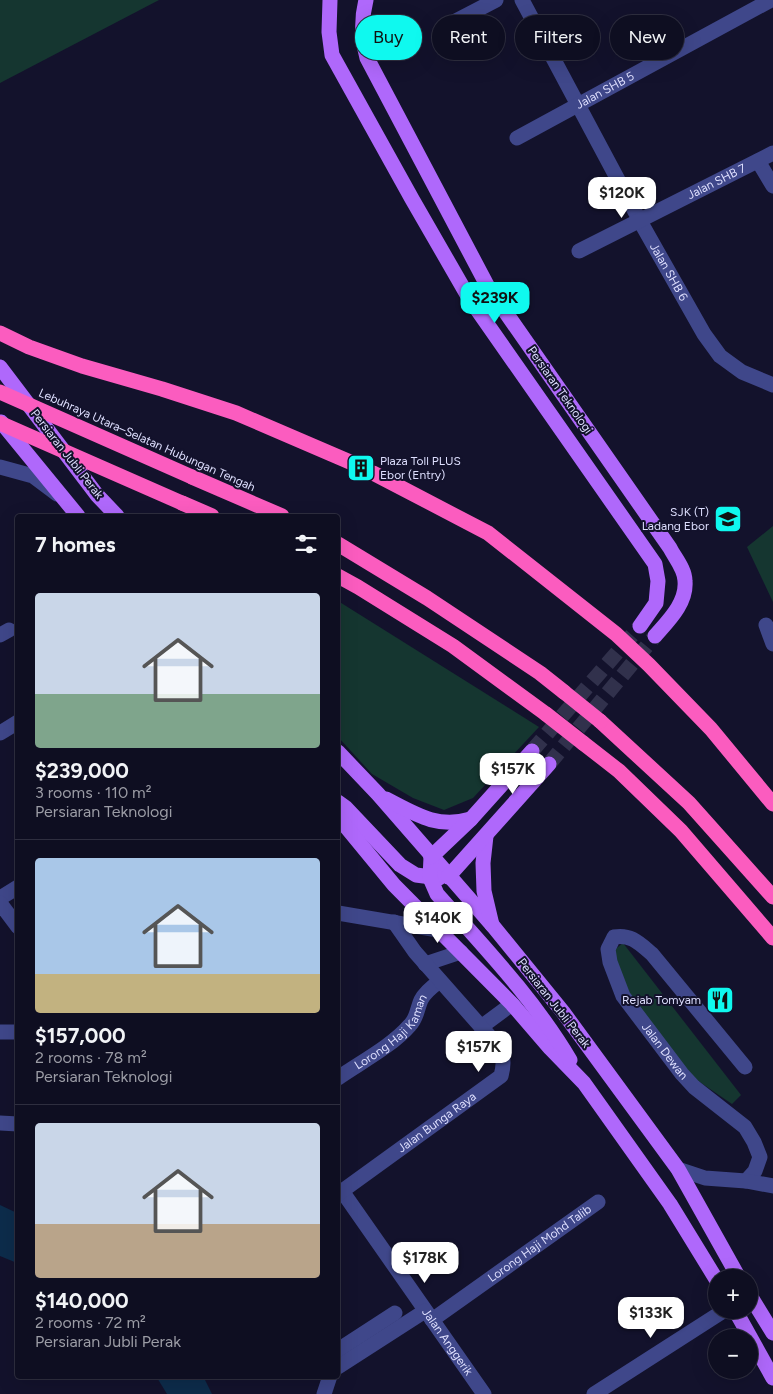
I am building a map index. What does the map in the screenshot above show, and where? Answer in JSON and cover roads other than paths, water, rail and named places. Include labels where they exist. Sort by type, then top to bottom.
[{"type":"highway","points":[[0,333],[29,347],[82,366],[162,388],[236,413],[350,462]]},
{"type":"highway","name":"Lebuhraya Utara–Selatan Hubungan Tengah","points":[[0,392],[278,514]]},
{"type":"highway","points":[[0,422],[207,514]]},
{"type":"highway","points":[[373,473],[488,533],[616,634],[711,729],[773,804]]},
{"type":"highway","points":[[340,545],[427,598],[540,673],[615,733],[689,802],[773,897]]},
{"type":"highway","points":[[340,577],[358,586],[452,646],[546,714],[619,771],[681,831],[773,938]]},
{"type":"main road","name":"Persiaran Teknologi","points":[[366,0],[362,39],[367,58],[488,287],[664,540],[681,568],[685,581],[683,594],[675,614],[655,636]]},
{"type":"main road","name":"Persiaran Teknologi","points":[[329,1],[328,32],[332,56],[464,290],[655,564],[658,581],[656,603],[640,626]]},
{"type":"main road","name":"Persiaran Jubli Perak","points":[[0,367],[97,495],[115,514]]},
{"type":"main road","points":[[0,422],[76,514]]},
{"type":"main road","points":[[532,751],[471,819],[431,857],[430,878],[437,894],[516,983],[560,1043],[584,1083],[670,1204],[710,1269]]},
{"type":"main road","name":"Persiaran Jubli Perak","points":[[340,754],[378,794],[493,926],[563,1012],[678,1169],[734,1269]]},
{"type":"main road","points":[[340,803],[400,865],[416,875],[430,878],[448,876],[549,764]]},
{"type":"main road","points":[[378,794],[418,816],[441,822],[458,823],[471,819]]},
{"type":"main road","points":[[340,819],[394,885],[512,1004],[550,1048],[584,1083]]},
{"type":"main road","points":[[486,836],[483,863],[484,890],[493,926]]},
{"type":"main road","points":[[758,1309],[773,1334]]},
{"type":"main road","points":[[740,1319],[773,1378]]},
{"type":"street","points":[[467,15],[496,0]]},
{"type":"street","name":"Jalan SHB 6","points":[[522,0],[640,221],[704,334],[720,356],[742,372],[773,385]]},
{"type":"street","name":"Jalan SHB 5","points":[[517,138],[772,0]]},
{"type":"street","name":"Jalan SHB 7","points":[[579,251],[773,153]]},
{"type":"street","points":[[758,161],[773,186]]},
{"type":"street","points":[[0,467],[33,476],[64,499]]},
{"type":"street","points":[[766,625],[773,644]]},
{"type":"street","points":[[0,732],[15,724]]},
{"type":"street","points":[[0,898],[15,889]]},
{"type":"street","points":[[0,903],[15,923]]},
{"type":"street","points":[[340,913],[438,930]]},
{"type":"street","name":"Jalan Bunga Raya","points":[[340,1192],[501,1076],[504,1063],[501,1052],[491,1038],[414,952],[394,922]]},
{"type":"street","name":"Jalan Dewan","points":[[745,1067],[652,954],[637,941],[624,935],[614,937],[608,950],[610,962],[623,996],[682,1074],[694,1087],[745,1126],[754,1142],[760,1158],[755,1170],[746,1181]]},
{"type":"street","points":[[425,964],[461,952]]},
{"type":"street","name":"Lorong Haji Kaman","points":[[340,1077],[390,1042],[411,1024],[418,1013],[420,1001],[440,981]]},
{"type":"street","points":[[481,1028],[512,1004]]},
{"type":"street","points":[[0,1032],[15,1032]]},
{"type":"street","points":[[0,1123],[15,1124]]},
{"type":"street","points":[[678,1169],[705,1178],[746,1181],[773,1186]]},
{"type":"street","name":"Jalan Anggerik","points":[[340,1192],[484,1394]]},
{"type":"street","name":"Lorong Haji Mohd Talib","points":[[380,1331],[428,1315],[598,1202]]},
{"type":"street","points":[[340,1365],[380,1331],[395,1313]]},
{"type":"street","points":[[594,1394],[711,1319]]},
{"type":"street","points":[[340,1349],[380,1331]]},
{"type":"street","points":[[324,1394],[329,1379]]},
{"type":"water","points":[[0,1205],[15,1212],[15,1262],[0,1256]]},
{"type":"water","points":[[158,1379],[204,1379],[212,1394],[167,1394]]},
{"type":"tunnel","points":[[350,462],[373,473]]},
{"type":"tunnel","points":[[532,751],[640,626]]},
{"type":"tunnel","points":[[549,764],[655,636]]},
{"type":"place","name":"Plaza Toll PLUS Ebor (Entry)","points":[[361,468]]},
{"type":"place","name":"SJK (T) Ladang Ebor","points":[[728,519]]},
{"type":"place","name":"Rejab Tomyam","points":[[720,1000]]}]
